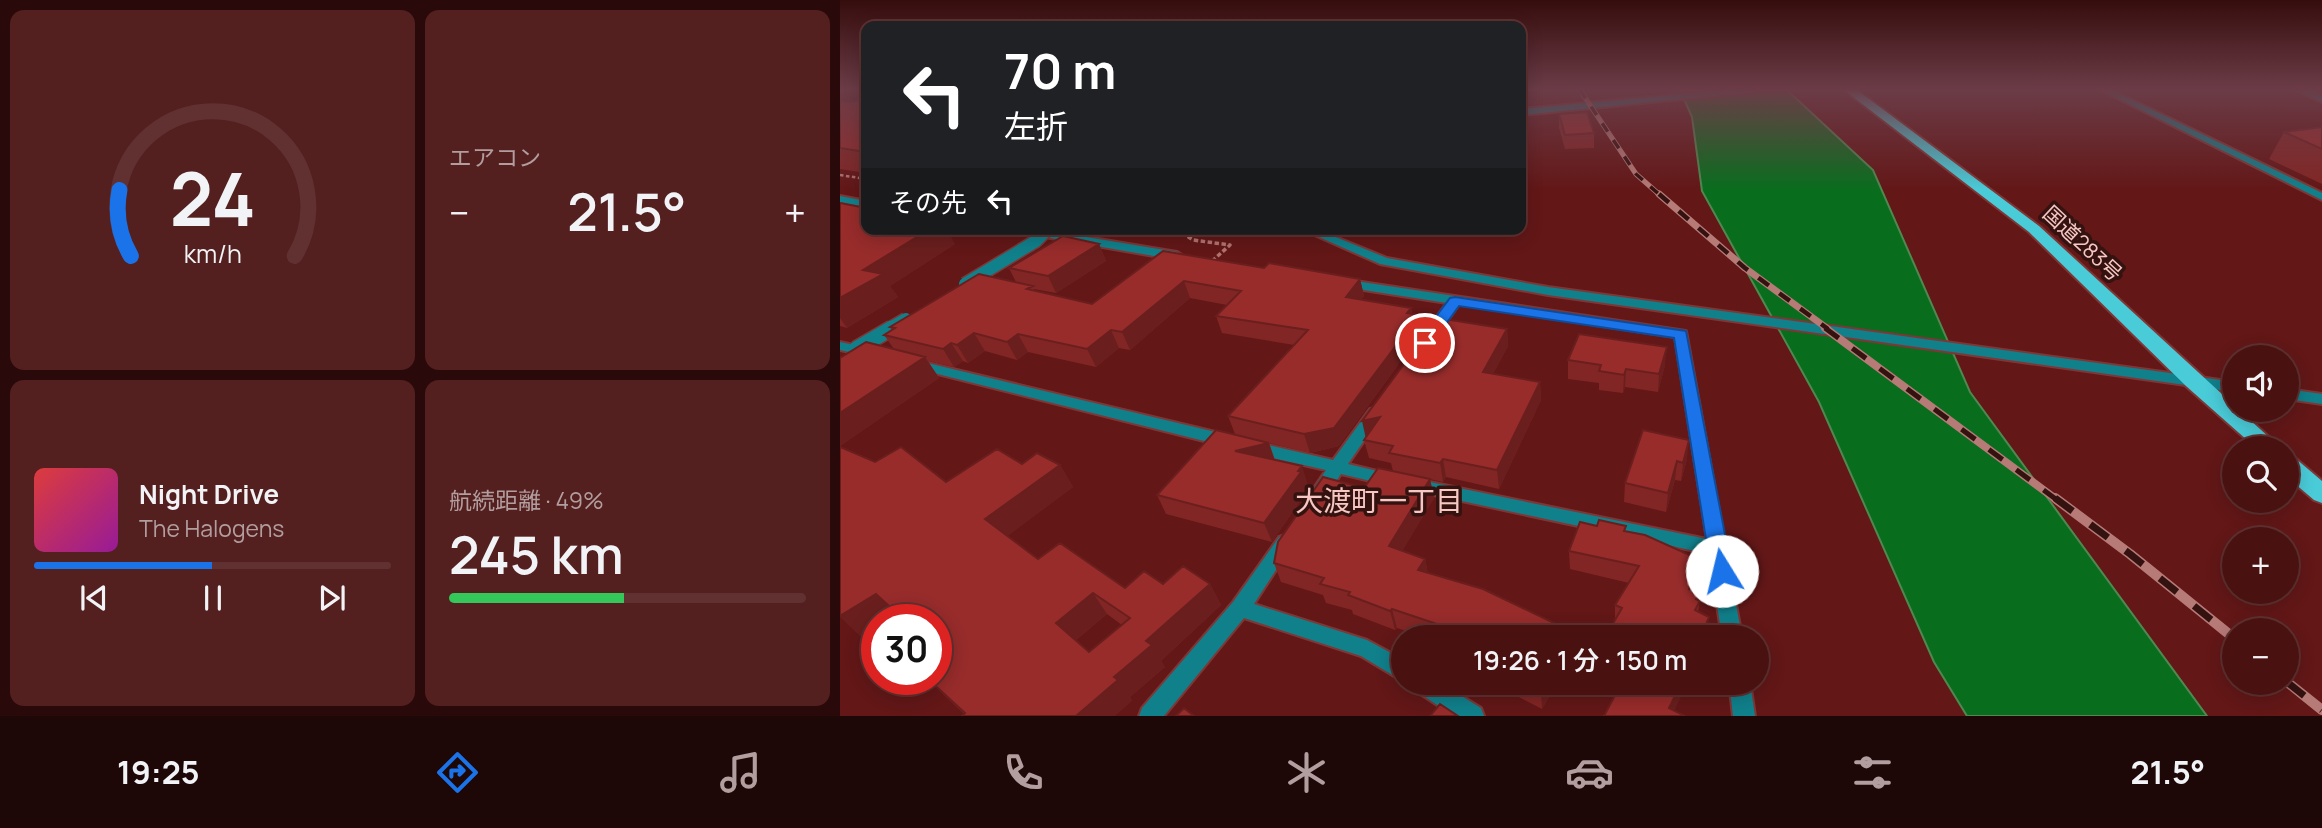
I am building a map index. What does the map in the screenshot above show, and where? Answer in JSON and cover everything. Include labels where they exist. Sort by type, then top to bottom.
[{"type":"highway","name":"国道283号","points":[[1893,123],[2034,229],[2193,381],[2256,436]]},
{"type":"highway","points":[[2299,474],[2322,494]]},
{"type":"street","points":[[2173,123],[2322,197]]},
{"type":"street","points":[[840,199],[861,203]]},
{"type":"street","points":[[954,290],[1042,235]]},
{"type":"street","points":[[1050,235],[1156,257],[1211,262]]},
{"type":"street","points":[[1321,235],[1384,261],[1595,299],[2222,385]]},
{"type":"street","points":[[1051,253],[1072,239]]},
{"type":"street","points":[[1332,281],[1681,334],[1730,625]]},
{"type":"street","points":[[1423,345],[1455,301]]},
{"type":"street","points":[[840,359],[848,347],[919,312]]},
{"type":"street","points":[[848,347],[1335,468],[1718,549]]},
{"type":"street","points":[[2299,396],[2322,400]]},
{"type":"street","points":[[1306,511],[1383,401]]},
{"type":"street","points":[[1150,716],[1240,608],[1291,533]]},
{"type":"street","points":[[1240,608],[1367,649],[1391,664]]},
{"type":"street","points":[[1440,695],[1473,716]]},
{"type":"street","points":[[1741,695],[1744,716]]},
{"type":"path","points":[[840,175],[861,178]]},
{"type":"path","points":[[1185,235],[1193,240],[1230,245],[1211,262]]},
{"type":"shaded area","points":[[1693,123],[1823,123],[1873,170],[1970,392],[2207,716],[1967,716],[1934,662],[1819,402],[1702,191]]},
{"type":"building","points":[[840,123],[861,123],[861,151],[840,148]]},
{"type":"building","points":[[1562,123],[1591,123],[1594,133],[1565,135]]},
{"type":"building","points":[[2322,127],[2322,149],[2284,132]]},
{"type":"building","points":[[840,203],[861,207],[861,235],[920,235],[863,270],[883,274],[840,298]]},
{"type":"building","points":[[1063,236],[1099,244],[1048,276],[1009,268]]},
{"type":"building","points":[[1163,251],[1264,268],[1269,263],[1360,279],[1346,297],[1411,308],[1407,313],[1419,315],[1334,428],[1304,434],[1228,416],[1308,330],[1216,316],[1241,291],[1184,281],[1122,332],[1111,330],[1087,349],[1018,334],[1007,342],[974,333],[957,345],[951,343],[943,349],[884,335],[895,328],[890,327],[979,274],[1033,286],[1027,289],[1092,304]]},
{"type":"building","points":[[1438,318],[1507,329],[1483,372],[1540,382],[1497,470],[1443,459],[1440,463],[1389,453],[1393,446],[1364,440],[1380,417],[1362,421]]},
{"type":"building","points":[[1579,334],[1667,347],[1659,374],[1626,369],[1624,375],[1599,371],[1601,365],[1568,360]]},
{"type":"building","points":[[866,342],[925,357],[840,413],[840,358]]},
{"type":"building","points":[[1216,430],[1269,443],[1235,451],[1302,466],[1298,471],[1301,472],[1264,523],[1157,495]]},
{"type":"building","points":[[1643,430],[1689,440],[1683,463],[1677,461],[1668,493],[1625,483]]},
{"type":"building","points":[[840,447],[875,462],[901,447],[946,482],[997,449],[1022,464],[1037,453],[1060,465],[985,519],[1038,559],[1060,543],[1125,588],[1144,571],[1163,584],[1183,566],[1210,584],[1146,641],[1152,645],[1114,677],[1118,680],[1076,716],[962,716],[965,713],[945,695],[952,695],[952,604],[887,604],[876,594],[840,616]],"holes":[[[1093,593],[1130,618],[1089,652],[1056,623]]]},
{"type":"building","points":[[1378,468],[1430,479],[1389,546],[1425,559],[1418,570],[1483,589],[1558,625],[1440,625],[1392,609],[1390,611],[1348,595],[1350,592],[1320,584],[1324,578],[1274,563],[1278,542],[1323,477],[1364,488]]},
{"type":"building","points":[[1599,520],[1626,526],[1624,531],[1645,535],[1694,557],[1687,569],[1697,574],[1689,589],[1699,594],[1696,599],[1700,601],[1695,610],[1709,617],[1707,622],[1710,625],[1612,625],[1622,608],[1615,605],[1639,566],[1569,551],[1580,522],[1597,526]]},
{"type":"building","points":[[1615,695],[1676,695],[1669,708],[1685,716],[1604,716]]},
{"type":"building","points":[[1440,704],[1458,716],[1430,716]]},
{"type":"building","points":[[1184,708],[1194,716],[1176,716]]},
{"type":"railway","points":[[1602,123],[1636,174],[1661,196]]},
{"type":"railway","points":[[1659,194],[1745,268],[1828,329]]},
{"type":"railway","points":[[1825,328],[2057,500]]},
{"type":"railway","points":[[2055,498],[2222,628]]},
{"type":"railway","points":[[2299,692],[2322,710]]},
{"type":"district","name":"大渡町一丁目","points":[[1379,500]]},
{"type":"route","points":[[1425,343],[1455,301],[1681,334],[1722,571]]}]
